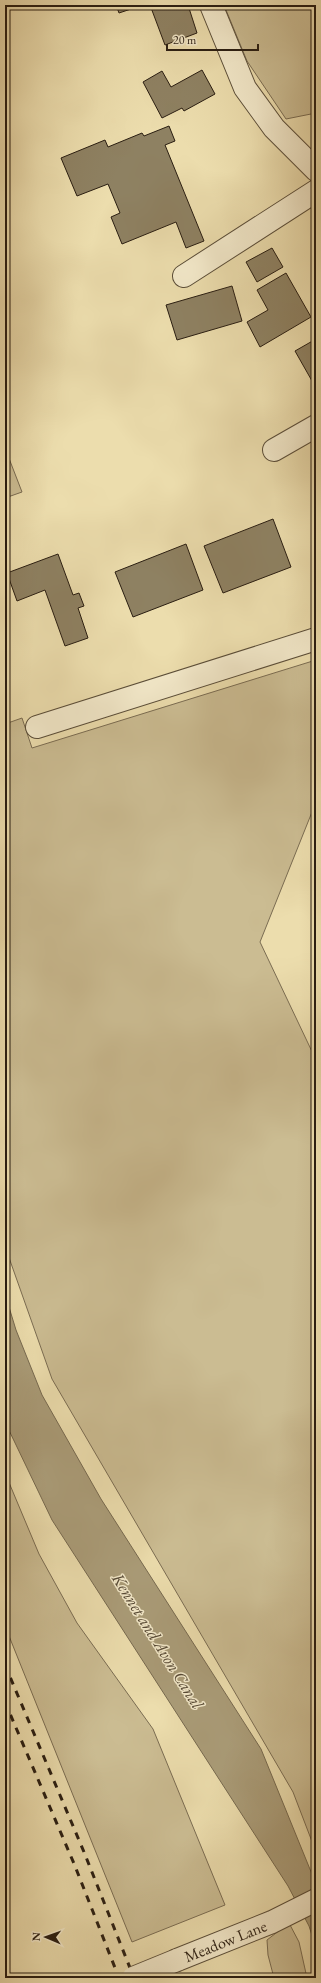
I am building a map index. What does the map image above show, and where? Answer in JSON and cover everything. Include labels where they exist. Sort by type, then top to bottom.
[{"type":"street","points":[[211,5],[245,88],[274,128],[316,170]]},
{"type":"street","points":[[184,276],[316,191]]},
{"type":"street","points":[[274,450],[316,426]]},
{"type":"street","points":[[37,727],[316,639]]},
{"type":"street","name":"Meadow Lane","points":[[133,1978],[280,1917],[316,1900]]},
{"type":"shaded area","points":[[224,5],[316,5],[316,113],[286,119],[247,61]]},
{"type":"shaded area","points":[[5,448],[22,492],[5,498]]},
{"type":"shaded area","points":[[316,660],[316,802],[260,942],[316,1060],[316,1852],[293,1792],[52,1379],[7,1252],[5,1244],[5,724],[22,718],[32,748]]},
{"type":"shaded area","points":[[5,1473],[39,1554],[77,1623],[153,1729],[225,1905],[132,1942],[5,1626]]},
{"type":"shaded area","points":[[289,1923],[299,1942],[307,1978],[274,1978],[268,1955],[267,1940]]},
{"type":"water","name":"Kennet and Avon Canal","points":[[5,1294],[16,1330],[42,1395],[101,1499],[261,1749],[316,1884],[316,1948],[309,1926],[288,1886],[52,1520],[5,1422]]},
{"type":"building","points":[[116,5],[143,5],[119,13]]},
{"type":"building","points":[[150,5],[188,5],[197,33],[165,45]]},
{"type":"building","points":[[202,70],[215,94],[184,111],[182,108],[162,118],[143,82],[162,71],[171,87]]},
{"type":"building","points":[[169,126],[175,141],[165,145],[204,241],[186,248],[176,222],[122,244],[111,217],[120,213],[108,184],[77,196],[61,158],[105,140],[108,147],[142,133],[144,136]]},
{"type":"building","points":[[272,248],[283,267],[257,282],[246,262]]},
{"type":"building","points":[[286,273],[311,317],[260,347],[247,322],[268,310],[257,290]]},
{"type":"building","points":[[232,286],[242,321],[177,340],[166,305]]},
{"type":"building","points":[[316,339],[316,388],[295,351]]},
{"type":"building","points":[[273,519],[291,567],[223,593],[204,546]]},
{"type":"building","points":[[186,544],[203,590],[133,617],[115,572]]},
{"type":"building","points":[[58,554],[73,595],[79,593],[84,606],[78,608],[88,638],[65,646],[45,590],[17,601],[7,573]]},
{"type":"railway","points":[[5,1665],[84,1852],[134,1978]]},
{"type":"railway","points":[[5,1702],[75,1866],[119,1978]]}]
